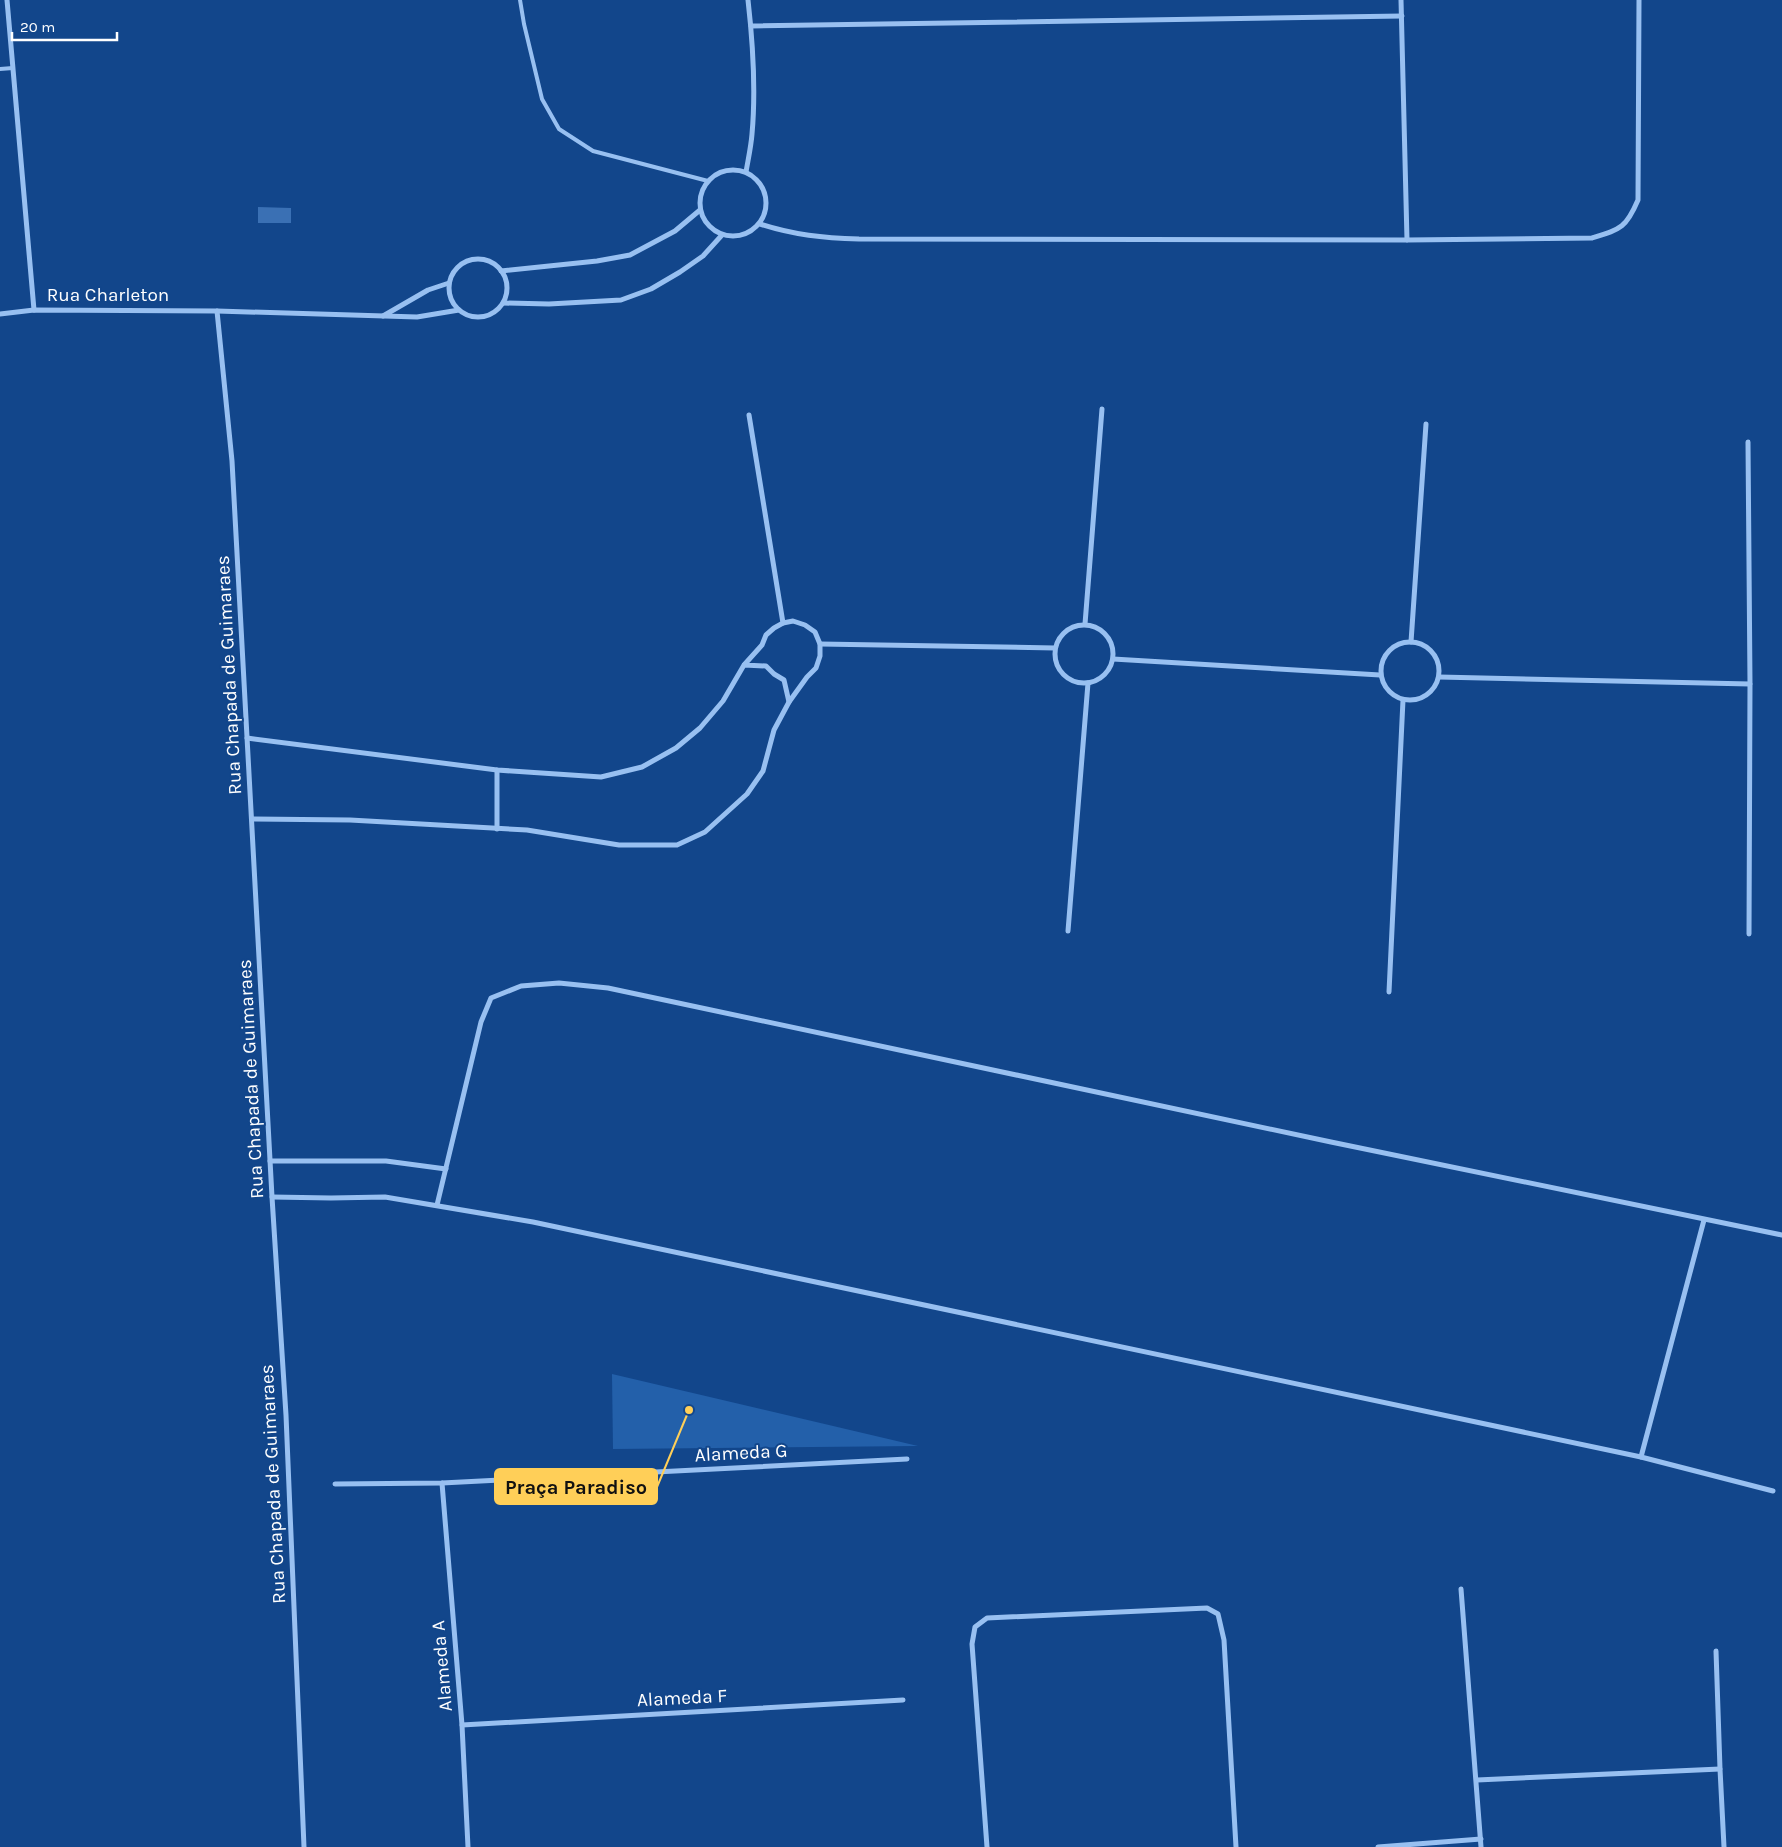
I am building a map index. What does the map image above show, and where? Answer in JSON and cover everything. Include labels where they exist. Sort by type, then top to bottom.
[{"type":"street","points":[[7,0],[34,310]]},
{"type":"street","points":[[746,172],[752,136],[754,100],[748,0]]},
{"type":"street","points":[[1401,0],[1407,240]]},
{"type":"street","points":[[760,224],[816,238],[859,239],[1407,240],[1592,238],[1614,231],[1629,220],[1638,200],[1640,0]]},
{"type":"street","points":[[751,26],[1402,16]]},
{"type":"street","points":[[736,170],[746,172],[762,185],[767,205],[764,215],[760,224],[752,231],[732,237],[722,235],[704,221],[700,210],[700,199],[703,189],[708,180],[716,174],[736,170]]},
{"type":"street","points":[[501,271],[597,261],[630,255],[674,230],[700,210]]},
{"type":"street","points":[[503,303],[549,304],[621,300],[650,289],[680,272],[703,256],[722,235]]},
{"type":"street","points":[[472,260],[488,261],[501,271],[507,287],[503,303],[498,310],[482,317],[466,315],[459,310],[450,298],[449,283],[457,268],[464,263],[472,260]]},
{"type":"street","points":[[382,317],[428,290],[449,283]]},
{"type":"street","name":"Rua Charleton","points":[[0,314],[34,310],[217,311],[416,317],[459,310]]},
{"type":"street","name":"Rua Chapada de Guimaraes","points":[[217,311],[232,461],[286,1424],[304,1847]]},
{"type":"street","points":[[1085,624],[1102,409]]},
{"type":"street","points":[[750,416],[783,623]]},
{"type":"street","points":[[1411,642],[1426,424]]},
{"type":"street","points":[[1748,442],[1750,684],[1749,934]]},
{"type":"street","points":[[247,738],[497,770],[601,777],[642,767],[676,748],[700,728],[723,701],[744,665],[762,645],[766,635],[774,628],[783,623],[793,621],[805,625],[815,632],[820,644],[820,656],[816,668],[789,702],[774,730],[763,771],[747,794],[706,832],[677,845],[619,845],[527,830],[350,820],[252,819]]},
{"type":"street","points":[[1085,624],[1098,627],[1108,635],[1113,646],[1113,659],[1109,671],[1100,679],[1088,683],[1077,682],[1066,677],[1058,668],[1055,658],[1055,648],[1059,638],[1066,630],[1085,624]]},
{"type":"street","points":[[1411,642],[1423,645],[1433,653],[1439,664],[1439,677],[1434,688],[1425,696],[1414,700],[1403,700],[1392,695],[1384,686],[1380,676],[1381,665],[1385,656],[1392,648],[1401,643],[1411,642]]},
{"type":"street","points":[[820,644],[1055,648]]},
{"type":"street","points":[[1113,659],[1380,676]]},
{"type":"street","points":[[744,665],[766,666],[784,680],[789,702]]},
{"type":"street","points":[[1439,677],[1750,684]]},
{"type":"street","points":[[1068,931],[1088,683]]},
{"type":"street","points":[[1389,992],[1403,700]]},
{"type":"street","points":[[497,770],[497,829]]},
{"type":"street","points":[[437,1205],[481,1022],[492,998],[521,986],[559,983],[608,988],[1782,1235]]},
{"type":"street","points":[[270,1161],[386,1160],[446,1169]]},
{"type":"street","points":[[272,1197],[385,1197],[542,1224],[1641,1457],[1774,1492]]},
{"type":"street","points":[[1641,1457],[1704,1220]]},
{"type":"street","name":"Alameda G","points":[[335,1484],[442,1483],[907,1460]]},
{"type":"street","name":"Alameda A","points":[[442,1483],[462,1725],[468,1847]]},
{"type":"street","points":[[1461,1589],[1481,1847]]},
{"type":"street","points":[[987,1847],[972,1644],[976,1627],[988,1618],[1206,1608],[1218,1614],[1224,1640],[1236,1847]]},
{"type":"street","points":[[1716,1651],[1724,1847]]},
{"type":"street","name":"Alameda F","points":[[462,1725],[903,1700]]},
{"type":"street","points":[[1477,1780],[1720,1770]]},
{"type":"street","points":[[1378,1847],[1481,1839]]},
{"type":"lane","points":[[520,0],[542,99],[559,129],[593,151],[708,180]]},
{"type":"lane","points":[[0,69],[13,68]]},
{"type":"shaded area","points":[[612,1374],[918,1446],[613,1449]]},
{"type":"building","points":[[258,207],[291,208],[291,223],[258,223]]},
{"type":"place","name":"Praça Paradiso","points":[[689,1410]]}]
